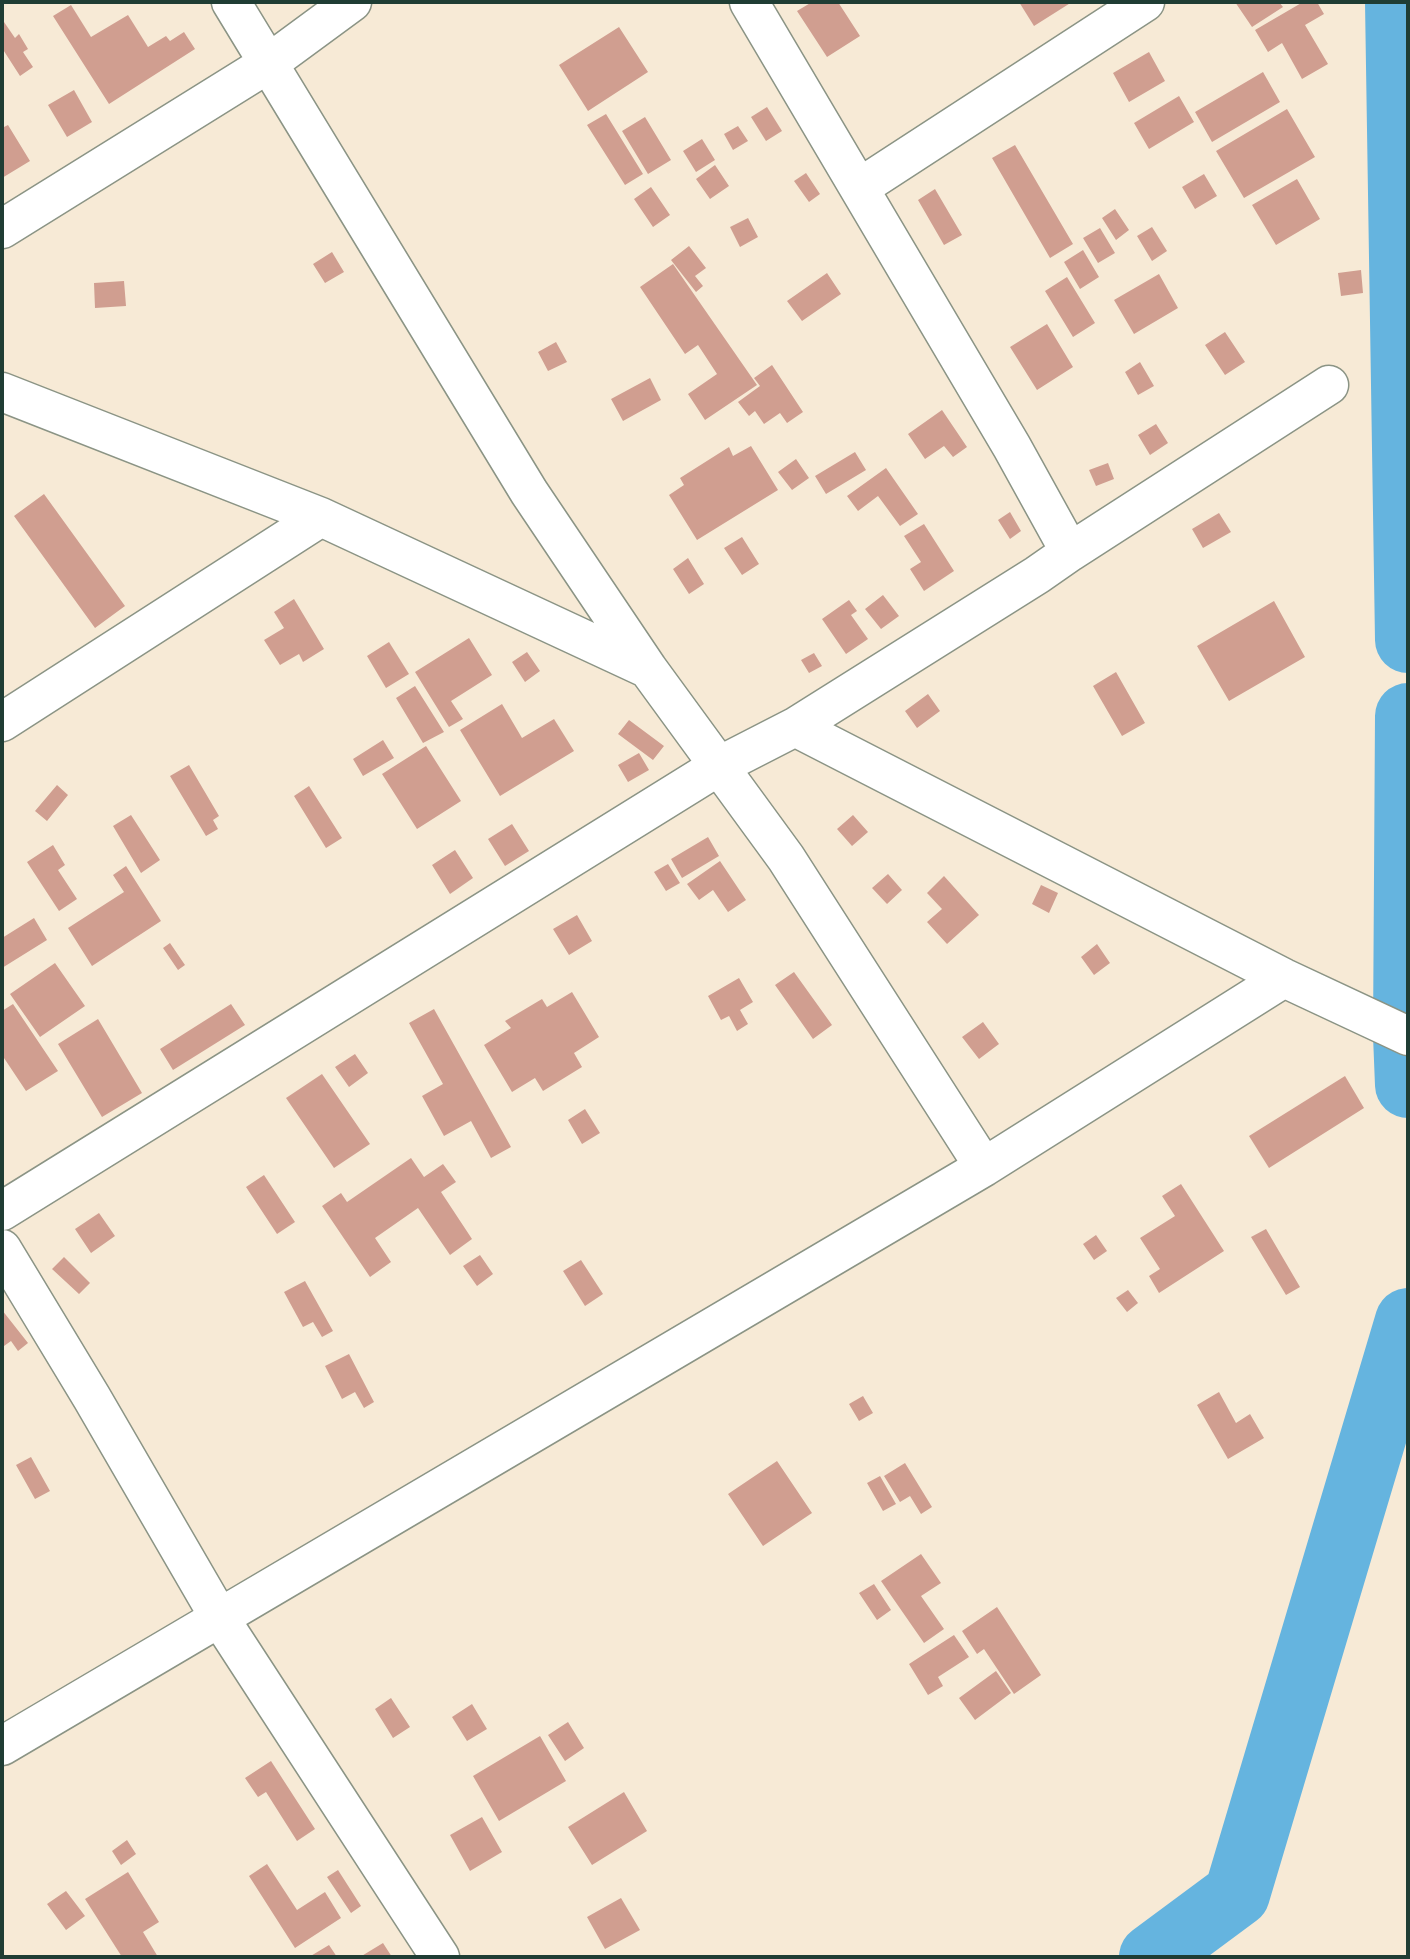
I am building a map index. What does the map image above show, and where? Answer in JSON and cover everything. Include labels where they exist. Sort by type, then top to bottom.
[{"type":"street","points":[[231,2],[529,492],[648,669],[786,858],[985,1167]]},
{"type":"street","points":[[2,229],[269,63],[352,2]]},
{"type":"street","points":[[749,2],[1012,447],[1070,552]]},
{"type":"street","points":[[859,188],[1144,2]]},
{"type":"street","points":[[2,1211],[719,766],[795,727],[1037,575],[1329,386]]},
{"type":"street","points":[[2,392],[321,517],[648,669]]},
{"type":"street","points":[[2,722],[321,517]]},
{"type":"street","points":[[795,727],[1284,978],[1408,1036]]},
{"type":"street","points":[[2,1746],[985,1167],[1284,978]]},
{"type":"street","points":[[2,1249],[219,1617],[440,1957]]},
{"type":"building","points":[[812,2],[838,2],[860,36],[827,57],[797,11]]},
{"type":"building","points":[[1019,2],[1072,2],[1034,26]]},
{"type":"building","points":[[1235,2],[1279,2],[1283,7],[1252,27]]},
{"type":"building","points":[[1303,2],[1317,2],[1324,14],[1305,25],[1328,64],[1302,79],[1282,43],[1268,52],[1255,30]]},
{"type":"building","points":[[71,5],[91,37],[128,15],[148,47],[166,36],[170,41],[184,32],[195,49],[109,104],[53,16]]},
{"type":"building","points":[[4,22],[15,38],[19,34],[28,49],[23,52],[33,67],[20,76],[2,48]]},
{"type":"building","points":[[619,27],[648,72],[588,111],[559,65]]},
{"type":"building","points":[[1149,52],[1165,81],[1129,102],[1113,73]]},
{"type":"building","points":[[1263,72],[1280,102],[1212,142],[1195,112]]},
{"type":"building","points":[[74,90],[92,122],[67,137],[48,105]]},
{"type":"building","points":[[1179,96],[1194,122],[1149,149],[1134,123]]},
{"type":"building","points":[[767,107],[782,131],[766,141],[751,117]]},
{"type":"building","points":[[1287,109],[1315,157],[1244,198],[1216,151]]},
{"type":"building","points":[[606,114],[643,174],[625,185],[587,125]]},
{"type":"building","points":[[645,117],[671,160],[648,174],[622,131]]},
{"type":"building","points":[[8,125],[30,161],[2,178],[2,128]]},
{"type":"building","points":[[738,126],[748,141],[733,150],[724,134]]},
{"type":"building","points":[[702,139],[715,160],[696,172],[683,151]]},
{"type":"building","points":[[1015,145],[1073,244],[1050,258],[992,158]]},
{"type":"building","points":[[715,165],[729,186],[710,199],[696,179]]},
{"type":"building","points":[[806,173],[820,194],[809,202],[794,181]]},
{"type":"building","points":[[1204,174],[1217,196],[1195,209],[1182,187]]},
{"type":"building","points":[[1297,179],[1320,219],[1276,245],[1252,205]]},
{"type":"building","points":[[651,187],[670,215],[653,227],[634,199]]},
{"type":"building","points":[[935,189],[962,235],[944,245],[918,200]]},
{"type":"building","points":[[1115,209],[1129,230],[1116,240],[1102,218]]},
{"type":"building","points":[[748,218],[758,237],[740,247],[730,227]]},
{"type":"building","points":[[1152,227],[1167,251],[1152,261],[1137,236]]},
{"type":"building","points":[[1100,228],[1115,253],[1098,263],[1083,238]]},
{"type":"building","points":[[689,246],[706,268],[695,276],[703,286],[696,292],[671,260]]},
{"type":"building","points":[[1083,250],[1099,277],[1080,289],[1064,262]]},
{"type":"building","points":[[332,252],[344,272],[325,283],[313,264]]},
{"type":"building","points":[[673,264],[757,385],[705,420],[688,394],[717,374],[698,345],[685,354],[640,287]]},
{"type":"building","points":[[1361,270],[1363,293],[1341,296],[1338,273]]},
{"type":"building","points":[[827,273],[841,294],[802,321],[787,301]]},
{"type":"building","points":[[1159,274],[1178,308],[1134,334],[1114,300]]},
{"type":"building","points":[[1067,277],[1095,323],[1073,337],[1045,291]]},
{"type":"building","points":[[124,281],[126,306],[95,308],[94,283]]},
{"type":"building","points":[[1047,324],[1073,367],[1037,390],[1010,347]]},
{"type":"building","points":[[1225,332],[1245,362],[1225,375],[1205,345]]},
{"type":"building","points":[[556,342],[567,362],[548,371],[538,352]]},
{"type":"building","points":[[1140,362],[1154,386],[1138,395],[1125,372]]},
{"type":"building","points":[[772,365],[803,412],[787,423],[780,413],[764,424],[755,411],[749,416],[738,402],[760,386],[754,378]]},
{"type":"building","points":[[650,378],[661,400],[623,421],[611,399]]},
{"type":"building","points":[[942,410],[967,447],[953,457],[944,446],[925,459],[908,434]]},
{"type":"building","points":[[1156,424],[1168,443],[1150,455],[1138,435]]},
{"type":"building","points":[[751,446],[778,490],[697,540],[669,495],[684,485],[680,478],[729,447],[733,456]]},
{"type":"building","points":[[855,452],[866,470],[826,494],[815,476]]},
{"type":"building","points":[[796,459],[809,478],[792,490],[778,472]]},
{"type":"building","points":[[1108,463],[1114,479],[1096,486],[1089,470]]},
{"type":"building","points":[[886,468],[918,514],[900,526],[878,496],[858,511],[847,496]]},
{"type":"building","points":[[44,494],[125,606],[95,628],[14,516]]},
{"type":"building","points":[[1010,512],[1021,531],[1010,539],[998,520]]},
{"type":"building","points":[[1219,513],[1231,532],[1203,548],[1192,529]]},
{"type":"building","points":[[924,524],[954,571],[924,591],[910,569],[921,562],[904,536]]},
{"type":"building","points":[[742,537],[759,564],[742,575],[724,548]]},
{"type":"building","points":[[688,558],[704,584],[689,594],[673,569]]},
{"type":"building","points":[[883,595],[899,616],[881,629],[865,609]]},
{"type":"building","points":[[294,599],[324,649],[303,662],[299,654],[280,665],[264,640],[284,628],[274,612]]},
{"type":"building","points":[[849,600],[857,611],[851,615],[868,639],[846,654],[822,619]]},
{"type":"building","points":[[1274,601],[1305,657],[1229,701],[1197,646]]},
{"type":"building","points":[[469,638],[492,675],[451,701],[463,719],[449,727],[415,672]]},
{"type":"building","points":[[389,642],[409,674],[386,688],[367,656]]},
{"type":"building","points":[[527,652],[540,671],[525,682],[512,662]]},
{"type":"building","points":[[814,653],[822,666],[809,673],[801,660]]},
{"type":"building","points":[[1116,672],[1145,723],[1122,736],[1093,686]]},
{"type":"building","points":[[415,686],[444,732],[423,743],[396,698]]},
{"type":"building","points":[[928,694],[940,711],[917,728],[905,711]]},
{"type":"building","points":[[502,704],[522,738],[554,719],[574,751],[500,796],[460,730]]},
{"type":"building","points":[[629,720],[664,746],[653,760],[618,734]]},
{"type":"building","points":[[383,740],[394,758],[363,776],[353,759]]},
{"type":"building","points":[[426,746],[461,801],[417,829],[382,774]]},
{"type":"building","points":[[639,753],[649,770],[628,782],[618,765]]},
{"type":"building","points":[[189,765],[219,816],[213,820],[218,829],[206,836],[170,776]]},
{"type":"building","points":[[57,785],[68,795],[47,821],[35,811]]},
{"type":"building","points":[[309,786],[342,838],[326,848],[294,796]]},
{"type":"building","points":[[131,815],[160,860],[141,873],[113,826]]},
{"type":"building","points":[[853,815],[868,832],[852,846],[837,829]]},
{"type":"building","points":[[512,824],[529,851],[505,866],[488,839]]},
{"type":"building","points":[[708,837],[719,856],[682,878],[671,859]]},
{"type":"building","points":[[53,845],[65,865],[58,870],[77,899],[59,911],[27,862]]},
{"type":"building","points":[[455,850],[473,878],[450,894],[432,865]]},
{"type":"building","points":[[720,861],[746,900],[728,912],[713,890],[699,900],[687,884]]},
{"type":"building","points":[[668,864],[680,883],[666,891],[654,872]]},
{"type":"building","points":[[126,866],[161,921],[92,966],[68,928],[124,892],[113,875]]},
{"type":"building","points":[[888,874],[902,890],[887,904],[872,888]]},
{"type":"building","points":[[944,876],[979,915],[947,944],[927,922],[942,909],[927,893]]},
{"type":"building","points":[[1041,885],[1058,893],[1049,913],[1032,904]]},
{"type":"building","points":[[577,915],[592,941],[569,955],[553,929]]},
{"type":"building","points":[[34,918],[47,940],[2,968],[2,938]]},
{"type":"building","points":[[170,943],[185,965],[178,970],[163,948]]},
{"type":"building","points":[[1097,944],[1110,963],[1094,975],[1081,957]]},
{"type":"building","points":[[55,963],[85,1006],[40,1037],[10,994]]},
{"type":"building","points":[[794,972],[832,1025],[813,1039],[775,985]]},
{"type":"building","points":[[739,978],[753,1002],[740,1010],[748,1024],[737,1031],[729,1016],[721,1020],[708,996]]},
{"type":"building","points":[[572,992],[599,1037],[574,1053],[582,1067],[543,1091],[535,1078],[512,1092],[484,1045],[511,1028],[505,1021],[542,999],[547,1007]]},
{"type":"building","points":[[13,1004],[58,1071],[26,1091],[2,1055],[2,1011]]},
{"type":"building","points":[[231,1004],[245,1025],[173,1070],[160,1049]]},
{"type":"building","points":[[434,1009],[511,1147],[491,1158],[471,1121],[444,1136],[422,1096],[443,1084],[409,1023]]},
{"type":"building","points":[[98,1019],[142,1093],[102,1117],[58,1044]]},
{"type":"building","points":[[983,1022],[999,1044],[979,1059],[962,1037]]},
{"type":"building","points":[[355,1054],[368,1073],[349,1087],[335,1067]]},
{"type":"building","points":[[322,1074],[370,1144],[334,1168],[286,1098]]},
{"type":"building","points":[[1345,1076],[1364,1108],[1269,1168],[1249,1136]]},
{"type":"building","points":[[585,1109],[600,1133],[582,1144],[568,1120]]},
{"type":"building","points":[[411,1158],[424,1177],[443,1164],[456,1182],[441,1192],[472,1239],[450,1255],[418,1208],[375,1238],[391,1262],[370,1277],[322,1206],[341,1193],[347,1202]]},
{"type":"building","points":[[264,1175],[295,1222],[277,1234],[246,1187]]},
{"type":"building","points":[[1181,1184],[1224,1251],[1159,1293],[1149,1276],[1160,1269],[1140,1238],[1175,1216],[1162,1196]]},
{"type":"building","points":[[99,1213],[115,1236],[91,1253],[75,1229]]},
{"type":"building","points":[[1266,1229],[1300,1287],[1286,1295],[1251,1237]]},
{"type":"building","points":[[1096,1235],[1107,1251],[1094,1260],[1083,1244]]},
{"type":"building","points":[[480,1255],[493,1274],[477,1286],[463,1266]]},
{"type":"building","points":[[64,1257],[90,1283],[79,1294],[52,1269]]},
{"type":"building","points":[[581,1260],[603,1294],[585,1306],[563,1271]]},
{"type":"building","points":[[305,1281],[333,1331],[322,1337],[313,1322],[303,1327],[284,1292]]},
{"type":"building","points":[[1128,1290],[1138,1303],[1127,1312],[1116,1298]]},
{"type":"building","points":[[2,1310],[28,1343],[18,1351],[11,1341],[4,1346],[2,1343]]},
{"type":"building","points":[[349,1354],[374,1402],[364,1408],[355,1392],[342,1399],[325,1366]]},
{"type":"building","points":[[1219,1392],[1236,1423],[1250,1414],[1264,1438],[1228,1459],[1197,1405]]},
{"type":"building","points":[[863,1396],[873,1413],[859,1421],[849,1404]]},
{"type":"building","points":[[31,1457],[50,1491],[35,1499],[16,1465]]},
{"type":"building","points":[[777,1461],[812,1513],[763,1546],[728,1494]]},
{"type":"building","points":[[905,1463],[932,1507],[921,1514],[910,1496],[900,1502],[884,1476]]},
{"type":"building","points":[[880,1476],[896,1504],[883,1511],[867,1483]]},
{"type":"building","points":[[921,1554],[941,1583],[921,1596],[944,1629],[924,1643],[881,1581]]},
{"type":"building","points":[[874,1584],[891,1610],[877,1620],[859,1593]]},
{"type":"building","points":[[997,1607],[1041,1675],[1014,1694],[984,1649],[977,1654],[962,1631]]},
{"type":"building","points":[[954,1635],[969,1657],[938,1677],[943,1686],[928,1695],[909,1664]]},
{"type":"building","points":[[996,1671],[1011,1693],[975,1720],[959,1698]]},
{"type":"building","points":[[391,1698],[410,1727],[393,1738],[375,1709]]},
{"type":"building","points":[[472,1704],[487,1729],[467,1741],[452,1717]]},
{"type":"building","points":[[568,1722],[584,1748],[565,1761],[548,1735]]},
{"type":"building","points":[[540,1736],[566,1781],[499,1821],[473,1776]]},
{"type":"building","points":[[271,1761],[315,1829],[297,1841],[266,1792],[258,1797],[245,1778]]},
{"type":"building","points":[[624,1792],[647,1831],[592,1865],[568,1827]]},
{"type":"building","points":[[482,1817],[502,1852],[470,1871],[450,1835]]},
{"type":"building","points":[[127,1840],[136,1854],[121,1865],[112,1851]]},
{"type":"building","points":[[267,1864],[297,1910],[325,1892],[341,1918],[295,1948],[249,1876]]},
{"type":"building","points":[[338,1870],[361,1906],[351,1913],[327,1877]]},
{"type":"building","points":[[128,1872],[159,1922],[143,1932],[158,1957],[122,1957],[85,1899]]},
{"type":"building","points":[[66,1891],[85,1916],[66,1930],[47,1904]]},
{"type":"building","points":[[621,1898],[640,1930],[605,1949],[587,1917]]},
{"type":"building","points":[[383,1943],[392,1957],[360,1957]]},
{"type":"building","points":[[329,1945],[337,1957],[309,1957]]},
{"type":"waterway","points":[[1398,2],[1408,640]]},
{"type":"waterway","points":[[1408,716],[1408,1085]]},
{"type":"waterway","points":[[1152,1957],[1237,1894],[1408,1321]]}]
